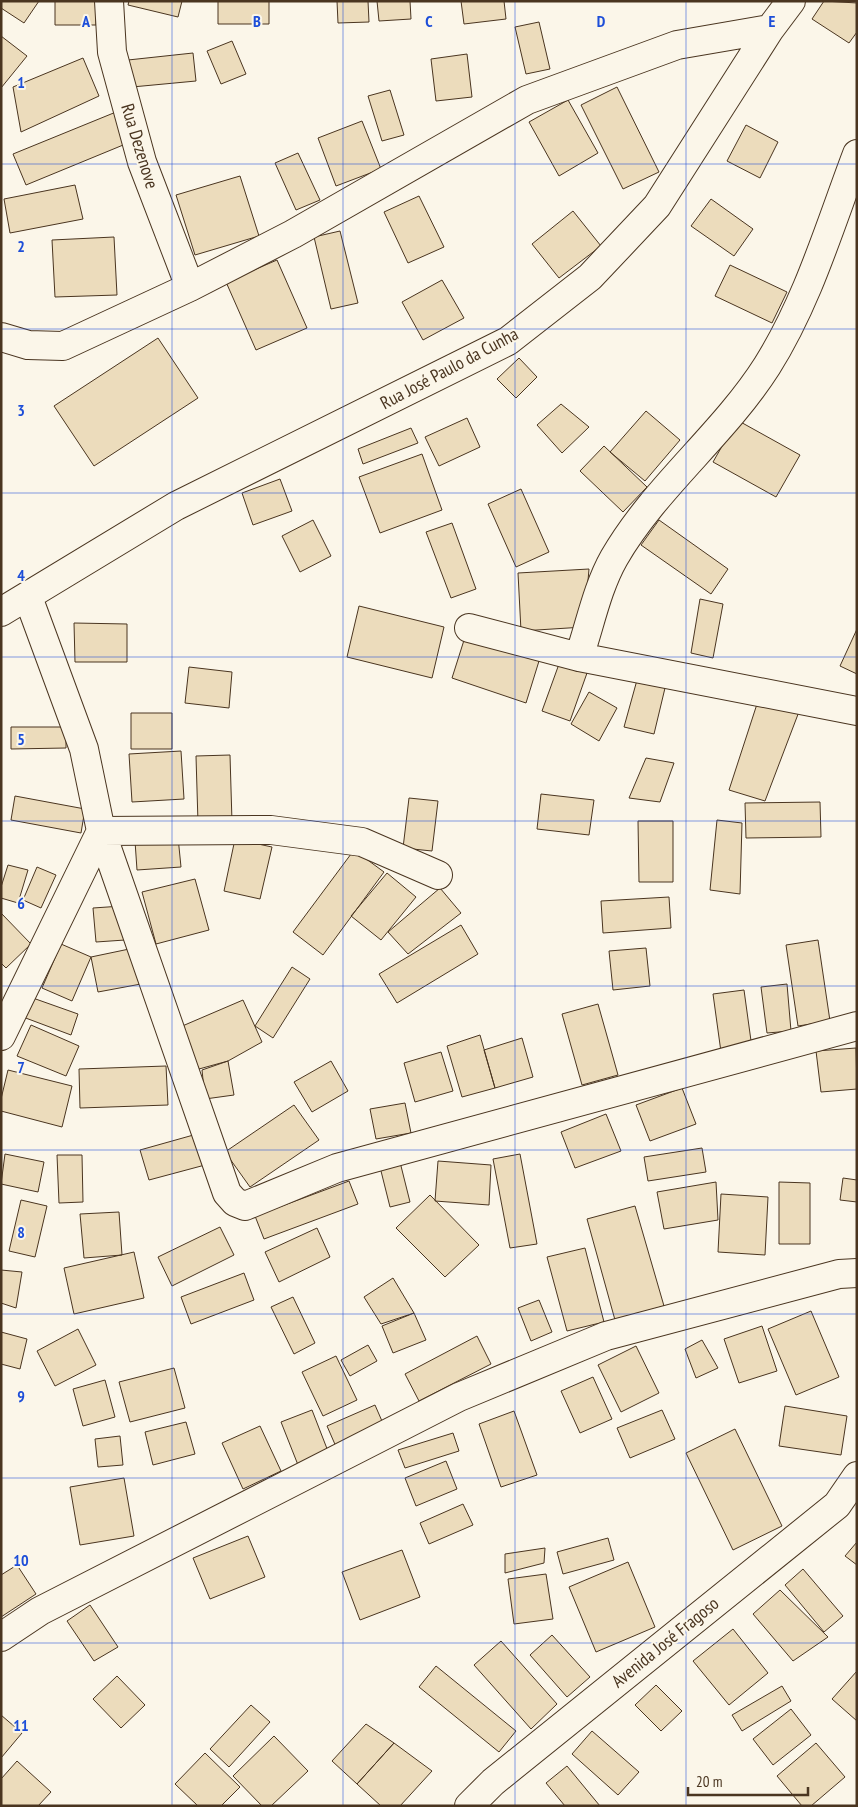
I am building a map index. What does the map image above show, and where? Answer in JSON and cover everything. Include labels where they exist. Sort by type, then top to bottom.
[{"type":"street","name":"Rua Dezenove","points":[[109,1],[112,52],[142,162],[190,287]]},
{"type":"street","name":"Rua José Paulo da Cunha","points":[[1,612],[176,506],[508,341],[590,277],[657,206],[770,29],[791,1]]},
{"type":"street","points":[[1,337],[28,345],[63,346],[190,287],[293,234],[528,100],[677,46],[770,29]]},
{"type":"street","points":[[579,658],[604,579],[629,535],[725,421],[766,368],[793,323],[857,154]]},
{"type":"street","points":[[28,597],[84,749],[102,831],[227,1193],[236,1202],[245,1206],[338,1168],[857,1026]]},
{"type":"street","points":[[468,628],[579,658],[857,711]]},
{"type":"street","points":[[102,831],[271,830],[362,842],[438,875]]},
{"type":"street","points":[[1,1036],[102,831]]},
{"type":"street","points":[[1,1637],[40,1611],[459,1397],[606,1336],[838,1274],[857,1273]]},
{"type":"street","name":"Avenida José Fragoso","points":[[469,1806],[493,1782],[836,1505],[857,1476]]},
{"type":"building","points":[[1,1],[39,1],[24,23],[1,8]]},
{"type":"building","points":[[55,1],[96,1],[96,25],[55,25]]},
{"type":"building","points":[[129,1],[182,1],[178,17],[128,5]]},
{"type":"building","points":[[218,1],[269,1],[269,24],[218,24]]},
{"type":"building","points":[[337,1],[368,1],[369,22],[338,23]]},
{"type":"building","points":[[377,1],[410,1],[411,19],[379,21]]},
{"type":"building","points":[[461,1],[504,1],[506,19],[464,24]]},
{"type":"building","points":[[824,1],[857,3],[857,32],[849,43],[812,19]]},
{"type":"building","points":[[539,22],[550,69],[526,74],[515,27]]},
{"type":"building","points":[[1,36],[27,56],[1,88]]},
{"type":"building","points":[[232,41],[246,74],[221,84],[207,51]]},
{"type":"building","points":[[193,53],[196,81],[132,87],[128,60]]},
{"type":"building","points":[[467,54],[472,97],[436,101],[431,59]]},
{"type":"building","points":[[83,58],[99,96],[21,132],[13,87]]},
{"type":"building","points":[[617,87],[659,172],[623,189],[581,105]]},
{"type":"building","points":[[390,90],[404,135],[382,141],[368,96]]},
{"type":"building","points":[[568,100],[598,153],[559,176],[529,122]]},
{"type":"building","points":[[116,112],[128,143],[26,185],[13,154]]},
{"type":"building","points":[[362,121],[381,169],[336,186],[318,138]]},
{"type":"building","points":[[746,125],[778,142],[760,178],[727,161]]},
{"type":"building","points":[[298,153],[320,200],[296,210],[275,163]]},
{"type":"building","points":[[240,176],[259,236],[195,255],[176,195]]},
{"type":"building","points":[[75,185],[83,219],[10,233],[4,199]]},
{"type":"building","points":[[419,196],[444,247],[408,263],[384,212]]},
{"type":"building","points":[[711,199],[753,229],[734,256],[691,226]]},
{"type":"building","points":[[573,211],[601,246],[559,278],[532,244]]},
{"type":"building","points":[[340,231],[358,303],[331,309],[314,237]]},
{"type":"building","points":[[114,237],[117,295],[55,297],[52,240]]},
{"type":"building","points":[[277,260],[307,328],[256,350],[226,282]]},
{"type":"building","points":[[730,265],[787,292],[772,323],[715,296]]},
{"type":"building","points":[[442,280],[464,318],[423,340],[402,302]]},
{"type":"building","points":[[158,338],[198,398],[94,466],[54,406]]},
{"type":"building","points":[[519,358],[537,377],[516,398],[497,379]]},
{"type":"building","points":[[561,404],[589,427],[562,453],[537,425]]},
{"type":"building","points":[[646,411],[680,440],[645,481],[610,452]]},
{"type":"building","points":[[467,418],[480,447],[439,466],[425,437]]},
{"type":"building","points":[[737,420],[800,455],[776,497],[713,462]]},
{"type":"building","points":[[411,428],[418,443],[363,464],[358,449]]},
{"type":"building","points":[[604,446],[647,487],[623,512],[580,471]]},
{"type":"building","points":[[422,454],[442,510],[380,533],[359,477]]},
{"type":"building","points":[[280,479],[292,511],[253,525],[242,493]]},
{"type":"building","points":[[521,489],[549,552],[516,567],[488,504]]},
{"type":"building","points":[[313,520],[331,556],[300,572],[282,536]]},
{"type":"building","points":[[659,520],[728,569],[711,594],[641,545]]},
{"type":"building","points":[[452,523],[476,589],[451,598],[426,532]]},
{"type":"building","points":[[589,569],[584,627],[521,631],[518,573]]},
{"type":"building","points":[[700,599],[723,604],[713,658],[691,653]]},
{"type":"building","points":[[359,606],[444,627],[432,678],[347,657]]},
{"type":"building","points":[[74,623],[127,624],[127,662],[75,662]]},
{"type":"building","points":[[857,629],[857,674],[840,666]]},
{"type":"building","points":[[465,637],[539,661],[526,703],[452,678]]},
{"type":"building","points":[[559,664],[587,673],[570,721],[542,711]]},
{"type":"building","points":[[189,667],[232,672],[229,708],[185,703]]},
{"type":"building","points":[[637,680],[665,688],[654,734],[624,727]]},
{"type":"building","points":[[589,692],[617,708],[599,741],[571,724]]},
{"type":"building","points":[[757,704],[800,709],[765,801],[729,790]]},
{"type":"building","points":[[131,713],[172,713],[172,749],[131,749]]},
{"type":"building","points":[[11,727],[66,727],[66,748],[11,749]]},
{"type":"building","points":[[181,751],[184,799],[132,802],[129,754]]},
{"type":"building","points":[[230,755],[232,822],[198,823],[196,756]]},
{"type":"building","points":[[646,758],[674,763],[660,802],[629,798]]},
{"type":"building","points":[[541,794],[594,800],[589,835],[537,829]]},
{"type":"building","points":[[15,796],[85,809],[81,833],[11,820]]},
{"type":"building","points":[[409,798],[438,801],[432,851],[403,848]]},
{"type":"building","points":[[820,802],[821,837],[746,838],[745,803]]},
{"type":"building","points":[[717,820],[742,823],[740,894],[710,890]]},
{"type":"building","points":[[638,821],[673,821],[673,882],[639,882]]},
{"type":"building","points":[[178,837],[181,867],[137,870],[135,841]]},
{"type":"building","points":[[235,839],[272,847],[260,899],[224,891]]},
{"type":"building","points":[[354,850],[384,872],[323,955],[293,932]]},
{"type":"building","points":[[8,865],[28,870],[18,903],[1,898],[1,887]]},
{"type":"building","points":[[37,867],[56,875],[41,908],[23,900]]},
{"type":"building","points":[[387,873],[416,897],[381,940],[351,916]]},
{"type":"building","points":[[195,879],[209,930],[156,944],[142,892]]},
{"type":"building","points":[[440,888],[461,913],[408,954],[388,932]]},
{"type":"building","points":[[669,897],[671,928],[603,933],[601,901]]},
{"type":"building","points":[[122,906],[125,940],[96,942],[93,908]]},
{"type":"building","points":[[1,913],[31,944],[6,968],[1,963]]},
{"type":"building","points":[[461,925],[478,954],[397,1003],[379,974]]},
{"type":"building","points":[[818,940],[830,1021],[798,1026],[786,945]]},
{"type":"building","points":[[61,944],[91,957],[72,1001],[42,988]]},
{"type":"building","points":[[134,948],[141,984],[98,992],[91,957]]},
{"type":"building","points":[[646,948],[650,986],[613,990],[609,951]]},
{"type":"building","points":[[292,967],[310,979],[273,1038],[255,1026]]},
{"type":"building","points":[[787,984],[791,1031],[767,1033],[761,987]]},
{"type":"building","points":[[744,990],[752,1048],[721,1052],[713,994]]},
{"type":"building","points":[[30,997],[78,1014],[71,1035],[23,1017]]},
{"type":"building","points":[[243,1000],[262,1042],[228,1061],[199,1069],[180,1027]]},
{"type":"building","points":[[598,1004],[618,1075],[582,1085],[562,1014]]},
{"type":"building","points":[[31,1025],[79,1046],[66,1076],[17,1056]]},
{"type":"building","points":[[480,1035],[495,1088],[462,1097],[447,1046]]},
{"type":"building","points":[[522,1038],[533,1077],[495,1088],[484,1050]]},
{"type":"building","points":[[856,1048],[857,1089],[821,1092],[816,1051]]},
{"type":"building","points":[[441,1052],[453,1091],[415,1102],[404,1063]]},
{"type":"building","points":[[228,1061],[234,1095],[205,1099],[202,1070]]},
{"type":"building","points":[[331,1061],[348,1091],[312,1112],[294,1082]]},
{"type":"building","points":[[166,1066],[168,1105],[80,1108],[79,1069]]},
{"type":"building","points":[[8,1070],[72,1086],[62,1127],[1,1111],[1,1099]]},
{"type":"building","points":[[682,1088],[696,1124],[650,1141],[636,1105]]},
{"type":"building","points":[[405,1103],[411,1133],[376,1139],[370,1109]]},
{"type":"building","points":[[294,1105],[319,1140],[250,1187],[225,1152]]},
{"type":"building","points":[[606,1114],[621,1151],[575,1168],[561,1132]]},
{"type":"building","points":[[197,1134],[205,1165],[149,1180],[140,1150]]},
{"type":"building","points":[[702,1148],[706,1172],[648,1181],[644,1157]]},
{"type":"building","points":[[5,1154],[44,1162],[38,1192],[1,1184]]},
{"type":"building","points":[[520,1154],[537,1244],[510,1248],[493,1159]]},
{"type":"building","points":[[57,1155],[82,1155],[83,1202],[59,1203]]},
{"type":"building","points":[[399,1158],[410,1202],[390,1207],[379,1163]]},
{"type":"building","points":[[438,1161],[491,1165],[489,1205],[435,1201]]},
{"type":"building","points":[[843,1178],[857,1180],[857,1202],[840,1200]]},
{"type":"building","points":[[349,1181],[358,1204],[264,1239],[255,1216]]},
{"type":"building","points":[[716,1182],[718,1220],[664,1229],[657,1192]]},
{"type":"building","points":[[779,1182],[810,1183],[810,1244],[779,1244]]},
{"type":"building","points":[[721,1194],[768,1197],[765,1255],[718,1252]]},
{"type":"building","points":[[430,1195],[479,1245],[445,1277],[396,1228]]},
{"type":"building","points":[[21,1200],[47,1206],[35,1257],[9,1251]]},
{"type":"building","points":[[635,1206],[664,1306],[615,1320],[587,1219]]},
{"type":"building","points":[[119,1212],[122,1255],[84,1258],[80,1214]]},
{"type":"building","points":[[220,1227],[234,1255],[172,1286],[158,1257]]},
{"type":"building","points":[[317,1228],[330,1257],[279,1282],[265,1252]]},
{"type":"building","points":[[585,1248],[604,1322],[567,1331],[547,1257]]},
{"type":"building","points":[[134,1252],[144,1298],[74,1314],[64,1268]]},
{"type":"building","points":[[1,1270],[22,1272],[16,1308],[1,1303]]},
{"type":"building","points":[[244,1273],[254,1300],[191,1324],[181,1297]]},
{"type":"building","points":[[393,1278],[414,1313],[381,1324],[364,1297]]},
{"type":"building","points":[[293,1297],[315,1343],[294,1354],[271,1307]]},
{"type":"building","points":[[539,1300],[552,1332],[531,1341],[518,1308]]},
{"type":"building","points":[[811,1311],[839,1377],[796,1395],[768,1329]]},
{"type":"building","points":[[414,1313],[426,1340],[393,1353],[382,1326]]},
{"type":"building","points":[[762,1326],[777,1371],[739,1383],[724,1339]]},
{"type":"building","points":[[78,1329],[96,1365],[55,1386],[37,1351]]},
{"type":"building","points":[[1,1332],[27,1339],[20,1369],[1,1364]]},
{"type":"building","points":[[477,1336],[491,1364],[419,1401],[405,1374]]},
{"type":"building","points":[[702,1340],[718,1368],[696,1378],[685,1349]]},
{"type":"building","points":[[368,1345],[377,1361],[350,1376],[341,1360]]},
{"type":"building","points":[[636,1346],[659,1393],[621,1412],[598,1365]]},
{"type":"building","points":[[336,1356],[357,1400],[323,1416],[302,1372]]},
{"type":"building","points":[[174,1368],[185,1408],[130,1422],[119,1382]]},
{"type":"building","points":[[593,1377],[612,1419],[580,1433],[561,1391]]},
{"type":"building","points":[[105,1380],[115,1417],[83,1426],[73,1389]]},
{"type":"building","points":[[375,1405],[385,1428],[337,1449],[327,1426]]},
{"type":"building","points":[[785,1406],[847,1416],[841,1455],[779,1446]]},
{"type":"building","points":[[312,1410],[331,1459],[300,1470],[281,1422]]},
{"type":"building","points":[[662,1410],[675,1439],[630,1458],[617,1428]]},
{"type":"building","points":[[514,1411],[537,1475],[501,1487],[479,1424]]},
{"type":"building","points":[[186,1422],[195,1454],[153,1465],[145,1432]]},
{"type":"building","points":[[260,1426],[281,1471],[243,1489],[222,1443]]},
{"type":"building","points":[[735,1429],[782,1526],[733,1550],[686,1453]]},
{"type":"building","points":[[453,1433],[459,1451],[405,1468],[398,1450]]},
{"type":"building","points":[[120,1436],[123,1465],[98,1467],[95,1439]]},
{"type":"building","points":[[446,1461],[457,1489],[416,1506],[405,1478]]},
{"type":"building","points":[[124,1478],[134,1536],[80,1545],[70,1487]]},
{"type":"building","points":[[463,1504],[473,1525],[429,1544],[420,1523]]},
{"type":"building","points":[[248,1536],[265,1577],[210,1599],[193,1558]]},
{"type":"building","points":[[608,1538],[614,1560],[563,1574],[557,1552]]},
{"type":"building","points":[[857,1542],[857,1565],[845,1556]]},
{"type":"building","points":[[545,1548],[544,1563],[505,1573],[505,1554]]},
{"type":"building","points":[[402,1550],[420,1597],[360,1620],[342,1572]]},
{"type":"building","points":[[628,1562],[655,1627],[596,1652],[569,1587]]},
{"type":"building","points":[[17,1565],[36,1594],[1,1617],[1,1575]]},
{"type":"building","points":[[803,1569],[843,1616],[824,1632],[785,1585]]},
{"type":"building","points":[[546,1574],[553,1619],[514,1624],[508,1579]]},
{"type":"building","points":[[780,1590],[828,1637],[793,1661],[753,1614]]},
{"type":"building","points":[[90,1605],[118,1647],[94,1661],[67,1621]]},
{"type":"building","points":[[733,1629],[768,1673],[729,1705],[693,1661]]},
{"type":"building","points":[[552,1635],[590,1677],[567,1697],[530,1655]]},
{"type":"building","points":[[501,1641],[557,1704],[531,1729],[474,1665]]},
{"type":"building","points":[[436,1666],[516,1731],[499,1752],[419,1687]]},
{"type":"building","points":[[857,1671],[857,1721],[832,1699]]},
{"type":"building","points":[[117,1676],[145,1705],[121,1728],[93,1699]]},
{"type":"building","points":[[656,1685],[682,1711],[661,1731],[635,1705]]},
{"type":"building","points":[[782,1686],[791,1701],[742,1731],[732,1715]]},
{"type":"building","points":[[251,1705],[270,1722],[229,1767],[210,1749]]},
{"type":"building","points":[[791,1709],[811,1735],[773,1765],[753,1739]]},
{"type":"building","points":[[1,1715],[22,1733],[1,1758]]},
{"type":"building","points":[[366,1724],[394,1743],[357,1784],[332,1761]]},
{"type":"building","points":[[592,1731],[639,1772],[618,1795],[572,1754]]},
{"type":"building","points":[[274,1736],[308,1771],[271,1806],[262,1806],[233,1776]]},
{"type":"building","points":[[394,1743],[432,1771],[400,1806],[381,1806],[357,1784]]},
{"type":"building","points":[[816,1743],[845,1777],[811,1806],[802,1806],[777,1776]]},
{"type":"building","points":[[205,1753],[240,1787],[221,1806],[198,1806],[175,1784]]},
{"type":"building","points":[[17,1761],[51,1792],[38,1806],[1,1806],[1,1779]]},
{"type":"building","points":[[567,1766],[600,1806],[565,1806],[546,1783]]}]
